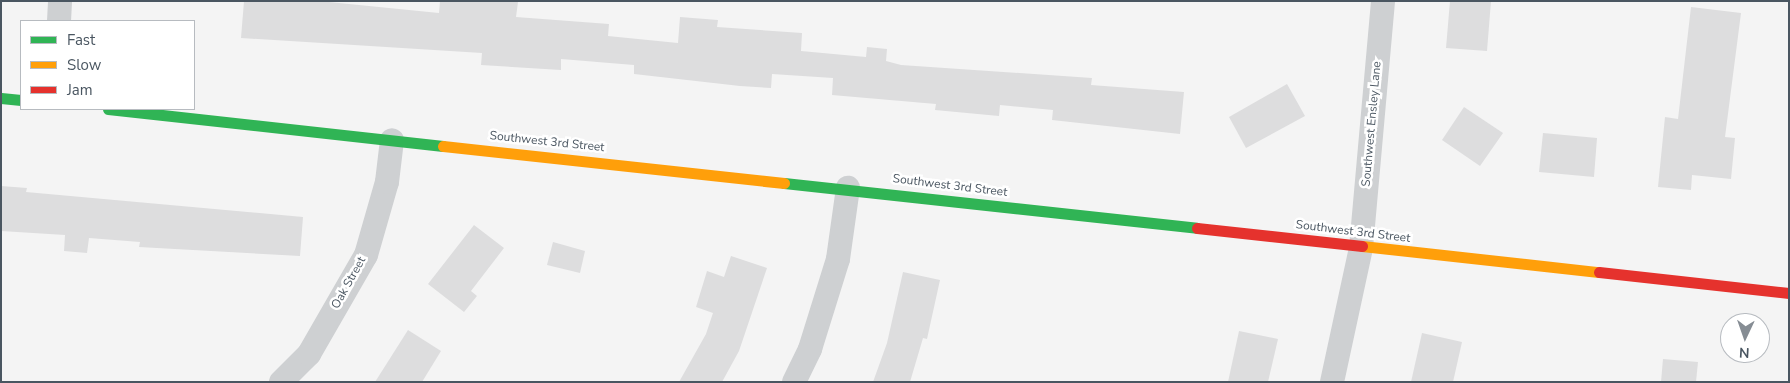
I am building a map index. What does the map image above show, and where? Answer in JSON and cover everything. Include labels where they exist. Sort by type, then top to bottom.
[{"type":"main road","points":[[1,98],[20,100]]},
{"type":"main road","name":"Southwest 3rd Street","points":[[117,110],[848,188],[1361,248],[1789,293]]},
{"type":"street","points":[[59,20],[60,1]]},
{"type":"street","name":"Southwest Ensley Lane","points":[[1332,382],[1361,248],[1383,1]]},
{"type":"street","name":"Oak Street","points":[[281,382],[309,354],[366,255],[387,182],[392,140]]},
{"type":"street","points":[[794,382],[810,349],[838,259],[848,188]]},
{"type":"building","points":[[244,1],[319,1],[439,13],[440,1],[518,2],[516,17],[609,24],[608,36],[678,43],[680,17],[718,20],[717,27],[802,33],[801,51],[866,57],[867,47],[887,49],[886,61],[901,65],[1092,78],[1091,85],[1184,92],[1180,134],[1052,120],[1053,110],[1000,105],[999,116],[935,110],[936,104],[832,95],[833,78],[772,74],[771,88],[740,86],[634,74],[634,65],[561,59],[561,70],[481,65],[482,53],[241,38]]},
{"type":"building","points":[[1450,1],[1491,1],[1487,51],[1446,48]]},
{"type":"building","points":[[1691,7],[1741,13],[1725,137],[1735,138],[1731,179],[1692,175],[1691,190],[1658,187],[1665,117],[1678,119]]},
{"type":"building","points":[[1287,84],[1305,116],[1246,148],[1229,117]]},
{"type":"building","points":[[1464,107],[1503,133],[1480,166],[1442,140]]},
{"type":"building","points":[[1543,133],[1597,138],[1594,177],[1539,172]]},
{"type":"building","points":[[1,186],[27,188],[26,192],[303,217],[300,256],[139,247],[140,242],[89,238],[87,253],[64,251],[65,235],[1,231]]},
{"type":"building","points":[[474,225],[504,248],[471,291],[477,296],[464,312],[428,284]]},
{"type":"building","points":[[553,242],[585,251],[580,273],[547,265]]},
{"type":"building","points":[[731,256],[767,268],[739,351],[722,382],[679,382],[706,334],[713,313],[696,307],[707,271],[724,277]]},
{"type":"building","points":[[903,272],[940,280],[927,339],[923,338],[910,382],[873,382],[887,343]]},
{"type":"building","points":[[408,330],[441,351],[422,382],[375,382]]},
{"type":"building","points":[[1239,331],[1278,339],[1268,382],[1228,382]]},
{"type":"building","points":[[1422,333],[1462,342],[1453,382],[1411,382]]},
{"type":"building","points":[[1663,359],[1698,362],[1696,382],[1661,382]]},
{"type":"traffic: fast","points":[[1,98],[20,100]]},
{"type":"traffic: fast","points":[[117,110],[443,146]]},
{"type":"traffic: fast","points":[[784,183],[1197,228]]},
{"type":"traffic: slow","points":[[443,146],[784,183]]},
{"type":"traffic: slow","points":[[1362,246],[1599,272]]},
{"type":"traffic: jam","points":[[1197,228],[1362,246]]},
{"type":"traffic: jam","points":[[1599,272],[1789,293]]}]
